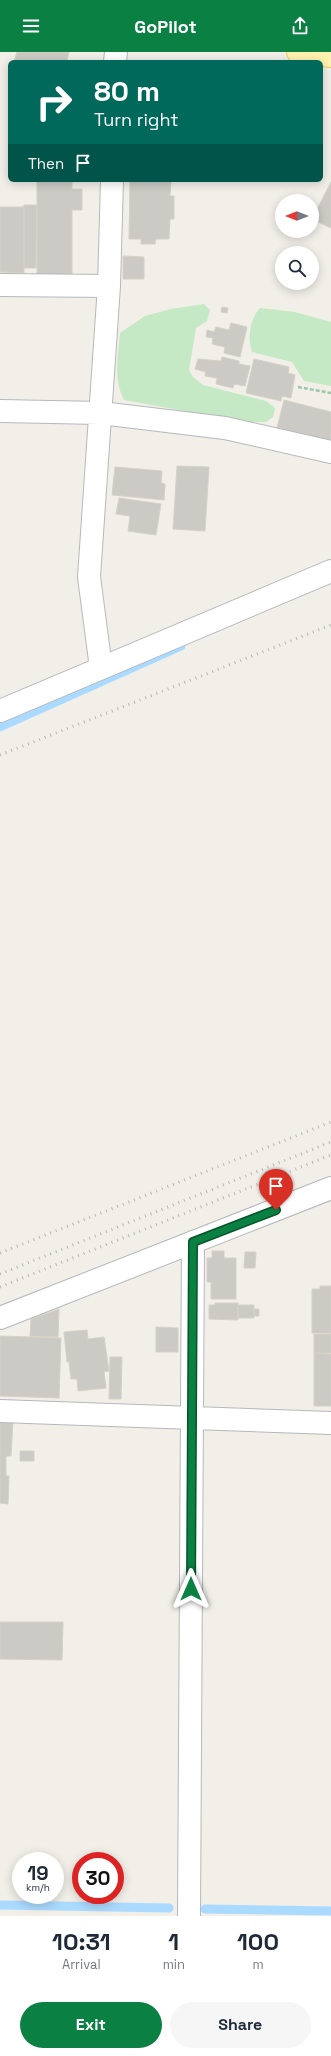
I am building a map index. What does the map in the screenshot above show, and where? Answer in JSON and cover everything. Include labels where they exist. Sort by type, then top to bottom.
[{"type":"main road","points":[[298,52],[331,56]]},
{"type":"street","points":[[101,668],[89,577],[109,286],[112,182]]},
{"type":"street","points":[[0,285],[109,286]]},
{"type":"street","points":[[0,411],[101,413],[225,428],[331,452]]},
{"type":"street","points":[[0,711],[331,571]]},
{"type":"street","points":[[0,1318],[331,1188]]},
{"type":"street","points":[[189,1916],[193,1242]]},
{"type":"street","points":[[0,1412],[331,1423]]},
{"type":"path","points":[[298,387],[331,393]]},
{"type":"green space","points":[[204,304],[210,310],[207,321],[196,328],[189,370],[193,377],[203,385],[266,401],[275,408],[273,417],[266,422],[245,422],[124,400],[118,384],[117,376],[120,333],[145,316],[171,309]]},
{"type":"green space","points":[[260,308],[295,312],[331,322],[331,386],[304,381],[292,362],[252,352],[250,347],[250,329]]},
{"type":"building","points":[[17,52],[69,52],[67,60],[15,60]]},
{"type":"building","points":[[37,182],[72,182],[72,189],[82,189],[82,210],[72,210],[72,277],[37,277]]},
{"type":"building","points":[[130,182],[171,182],[170,196],[174,196],[174,219],[170,219],[169,239],[156,239],[155,244],[141,244],[141,239],[129,239]]},
{"type":"building","points":[[331,182],[331,228],[319,222],[319,205]]},
{"type":"building","points":[[24,205],[37,205],[36,268],[24,268]]},
{"type":"building","points":[[0,207],[24,207],[24,273],[0,272]]},
{"type":"building","points":[[123,256],[144,257],[144,279],[123,279]]},
{"type":"building","points":[[222,307],[228,308],[227,313],[221,312]]},
{"type":"building","points":[[231,323],[247,327],[240,357],[224,353],[225,347],[212,344],[213,338],[206,337],[207,330],[214,332],[216,327],[229,330]]},
{"type":"building","points":[[222,357],[239,361],[239,364],[250,366],[245,386],[234,384],[233,388],[216,384],[217,378],[205,376],[206,372],[195,369],[198,359],[221,361]]},
{"type":"building","points":[[254,359],[289,367],[288,373],[295,375],[291,398],[282,396],[281,401],[246,393]]},
{"type":"building","points":[[284,400],[331,412],[331,442],[277,428]]},
{"type":"building","points":[[177,466],[209,467],[205,531],[173,529]]},
{"type":"building","points":[[115,467],[162,471],[161,483],[165,484],[164,500],[112,495]]},
{"type":"building","points":[[119,498],[161,504],[156,535],[128,531],[130,516],[116,514]]},
{"type":"building","points":[[212,1251],[224,1251],[224,1258],[236,1258],[236,1299],[211,1299],[211,1282],[207,1282],[207,1258],[212,1258]]},
{"type":"building","points":[[245,1252],[256,1252],[255,1268],[244,1268]]},
{"type":"building","points":[[320,1286],[331,1286],[331,1333],[312,1333],[312,1289],[320,1289]]},
{"type":"building","points":[[215,1303],[238,1303],[238,1320],[209,1319],[209,1305],[215,1305]]},
{"type":"building","points":[[238,1305],[254,1305],[254,1318],[238,1318]]},
{"type":"building","points":[[59,1309],[58,1337],[30,1336],[31,1319]]},
{"type":"building","points":[[254,1309],[259,1309],[259,1316],[254,1316]]},
{"type":"building","points":[[156,1327],[178,1328],[178,1352],[156,1352]]},
{"type":"building","points":[[87,1330],[88,1339],[104,1337],[109,1371],[104,1372],[106,1388],[78,1391],[77,1379],[71,1379],[69,1362],[67,1362],[64,1332]]},
{"type":"building","points":[[314,1334],[331,1334],[331,1353],[314,1353]]},
{"type":"building","points":[[0,1336],[61,1338],[59,1398],[0,1396]]},
{"type":"building","points":[[314,1353],[331,1354],[331,1406],[314,1406]]},
{"type":"building","points":[[110,1357],[122,1357],[121,1399],[109,1399]]},
{"type":"building","points":[[0,1421],[13,1421],[11,1456],[6,1456],[6,1476],[9,1476],[8,1504],[0,1503]]},
{"type":"building","points":[[20,1451],[34,1451],[34,1461],[20,1461]]},
{"type":"building","points":[[0,1622],[63,1622],[62,1660],[0,1659]]},
{"type":"waterway","points":[[0,727],[181,646]]},
{"type":"waterway","points":[[0,1905],[169,1908]]},
{"type":"waterway","points":[[205,1909],[331,1911]]},
{"type":"railway","points":[[0,755],[331,625]]},
{"type":"railway","points":[[0,1253],[331,1122]]},
{"type":"railway","points":[[0,1274],[331,1142]]},
{"type":"railway","points":[[0,1287],[331,1155]]},
{"type":"route","points":[[191,1589],[193,1242],[276,1210]]}]
